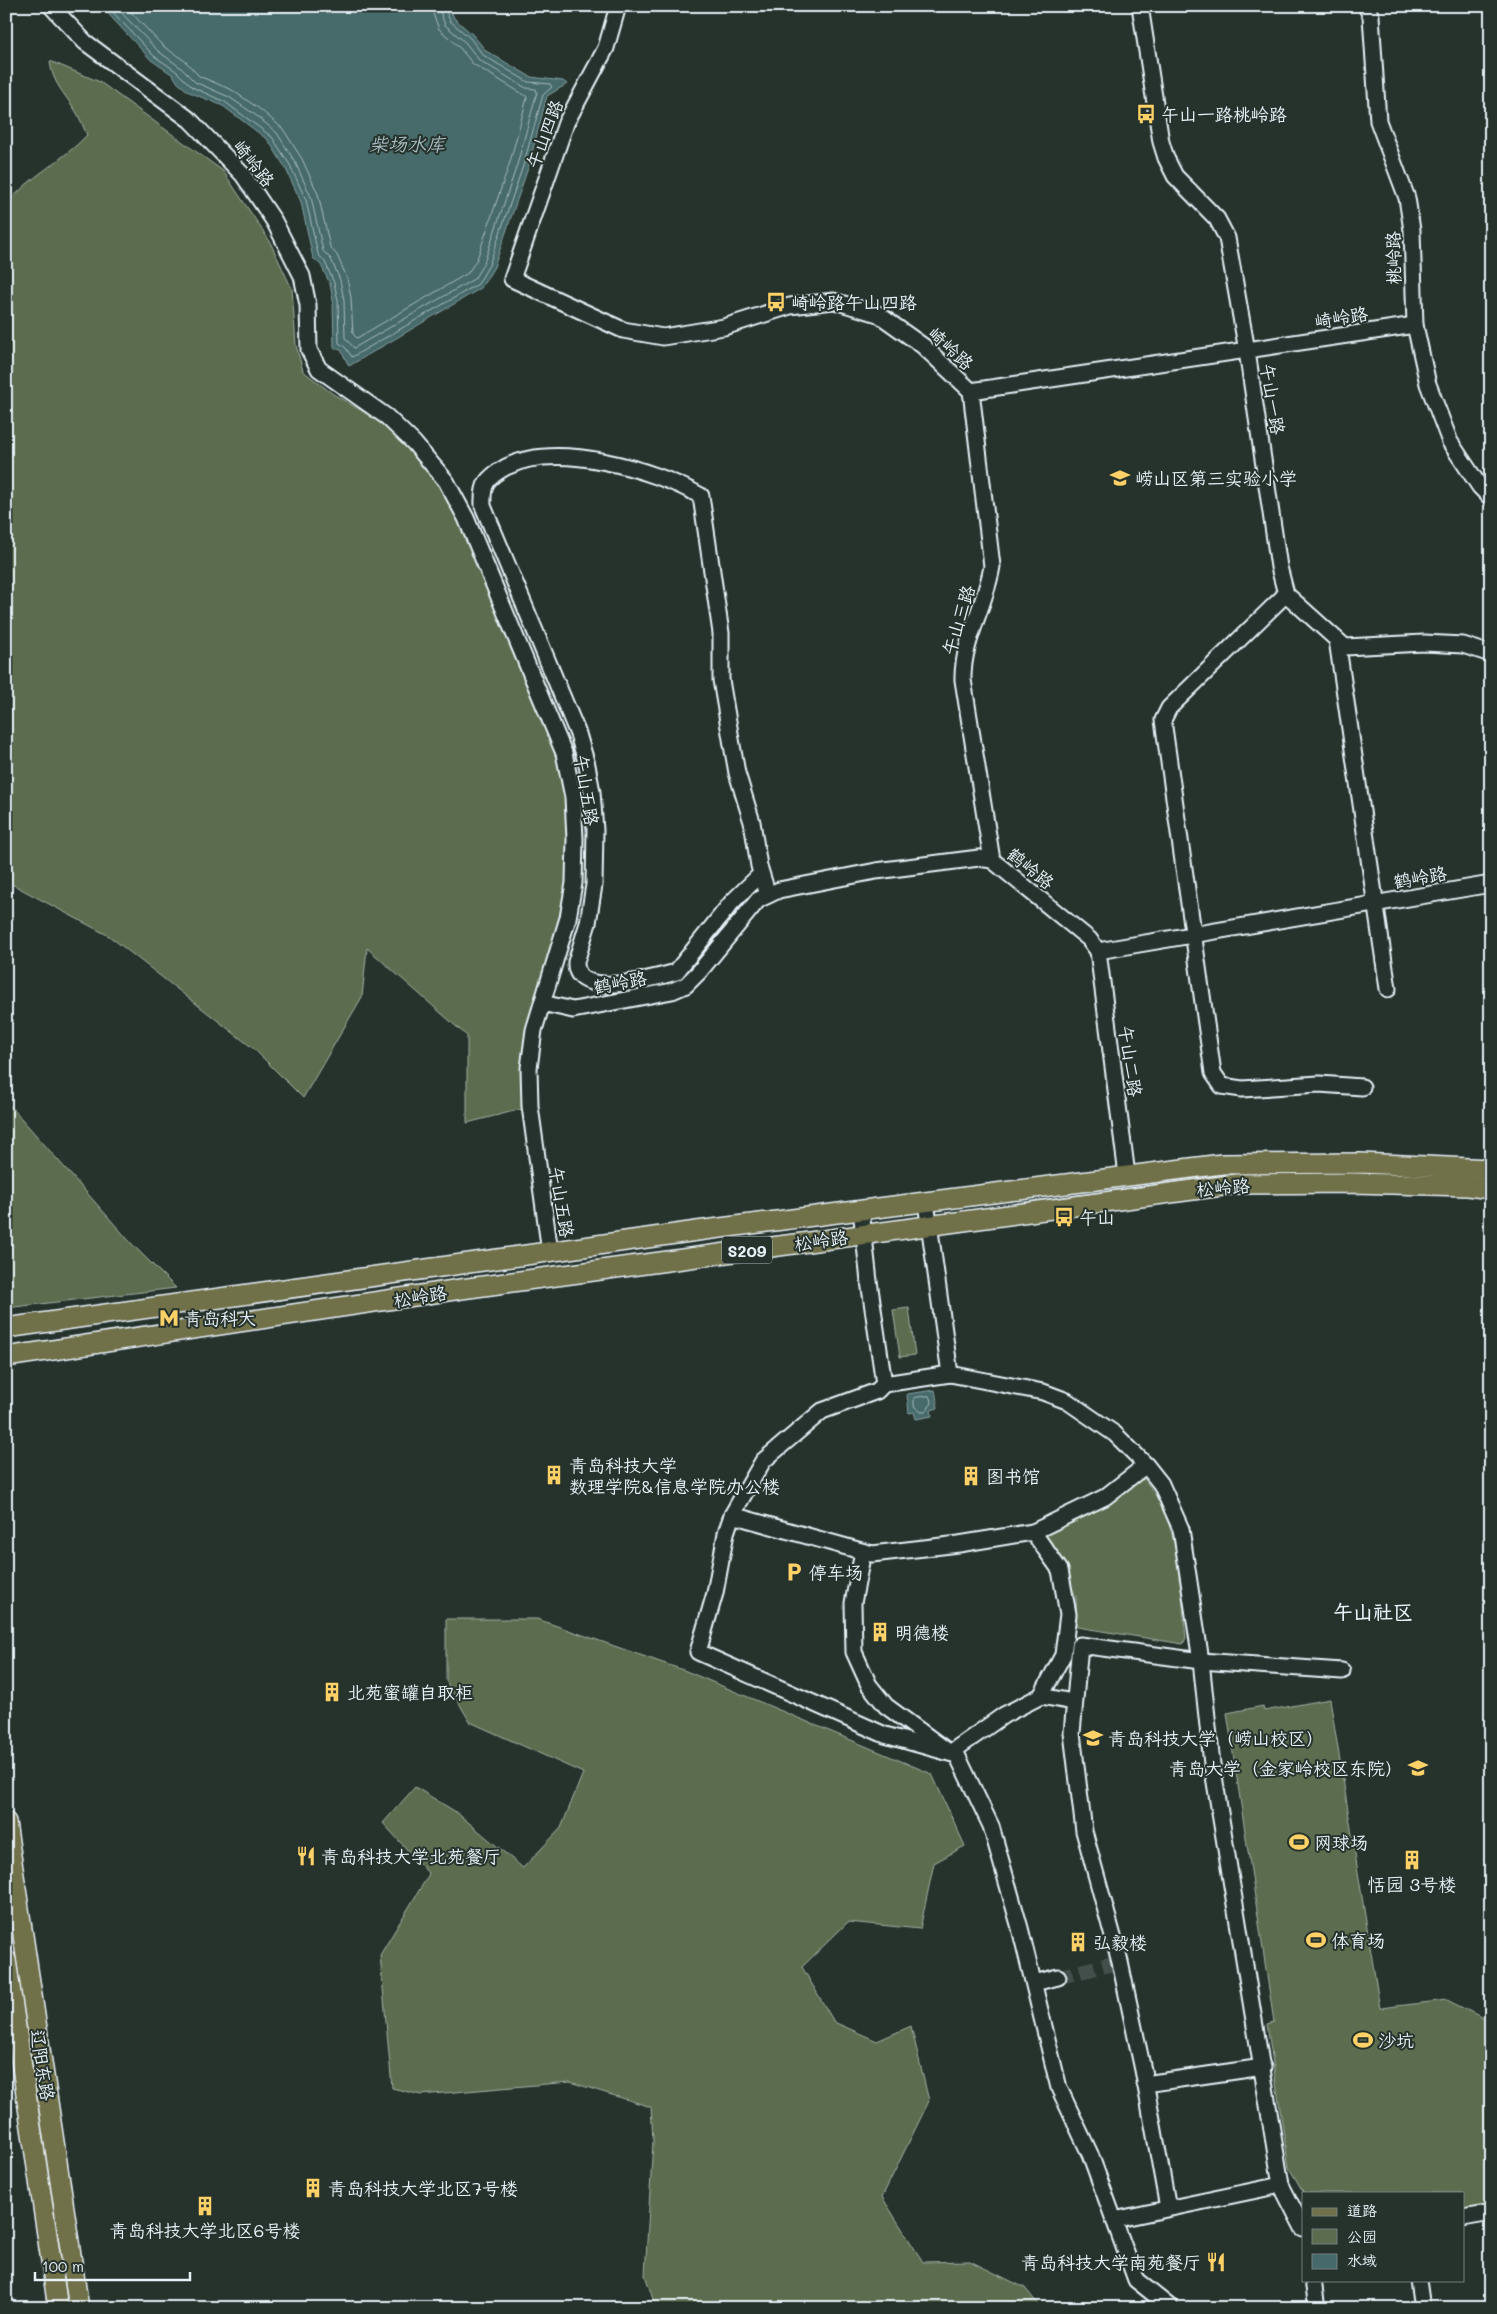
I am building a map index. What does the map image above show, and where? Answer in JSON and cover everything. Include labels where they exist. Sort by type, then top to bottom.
[{"type":"main road","name":"松岭路","points":[[6,1328],[861,1210],[1222,1164],[1360,1163],[1491,1169]]},
{"type":"main road","name":"松岭路","points":[[6,1357],[452,1291],[1237,1184],[1352,1183],[1468,1186],[1491,1189]]},
{"type":"main road","name":"辽阳东路","points":[[6,1822],[79,2308]]},
{"type":"main road","name":"辽阳东路","points":[[6,1960],[58,2308]]},
{"type":"street","name":"崎岭路","points":[[51,6],[85,42],[190,120],[243,175],[274,220],[302,276],[308,305],[309,350],[319,369],[351,392]]},
{"type":"street","name":"午山四路","points":[[512,279],[566,123],[606,48],[618,6]]},
{"type":"street","name":"午山一路","points":[[1140,6],[1161,142],[1166,158],[1175,176],[1217,219],[1227,238],[1279,568],[1286,594]]},
{"type":"street","name":"桃岭路","points":[[1366,6],[1371,16],[1378,121],[1407,198],[1412,230],[1415,324],[1428,384],[1450,442],[1480,487],[1491,498]]},
{"type":"street","name":"崎岭路","points":[[512,279],[623,330],[663,337],[724,328],[790,306],[834,301],[878,314],[924,346],[971,391],[1415,324]]},
{"type":"street","name":"午山三路","points":[[971,391],[992,566],[989,584],[963,662],[963,680],[992,860]]},
{"type":"street","name":"午山五路","points":[[351,392],[387,417],[414,443],[446,481],[466,518],[564,753],[573,797],[575,839],[574,883],[568,918],[534,1030],[529,1068],[530,1106],[550,1252]]},
{"type":"street","points":[[762,874],[732,902],[676,972],[604,985],[591,984],[580,977],[576,969],[578,950],[588,923],[594,885],[596,830],[592,792],[578,734],[483,506],[482,489],[492,474],[517,462],[540,456],[577,458],[630,468],[678,483],[701,496],[721,633],[722,680],[732,745],[737,773],[752,822],[768,895]]},
{"type":"street","points":[[1362,1086],[1319,1084],[1242,1089],[1222,1086],[1213,1073],[1163,720],[1169,708],[1286,594],[1345,647],[1424,643],[1464,645],[1491,654]]},
{"type":"street","points":[[1337,640],[1388,989]]},
{"type":"street","name":"鹤岭路","points":[[542,1003],[573,1010],[672,991],[686,985],[723,944],[758,900],[779,890],[876,871],[979,858],[992,860],[1089,939],[1098,951],[1491,884]]},
{"type":"street","name":"午山二路","points":[[1098,951],[1127,1175]]},
{"type":"street","points":[[926,1202],[950,1374]]},
{"type":"street","points":[[861,1210],[884,1384]]},
{"type":"street","points":[[1171,2308],[1136,2280],[1090,2154],[1059,2088],[1034,1983],[990,1826],[957,1755],[885,1735],[698,1652],[715,1592],[726,1534],[732,1515],[763,1461],[822,1411],[877,1391],[884,1384],[950,1374],[1043,1392],[1067,1401],[1115,1434],[1146,1464],[1161,1484],[1181,1530],[1201,1661],[1212,1764],[1281,2185],[1302,2226]]},
{"type":"street","points":[[732,1515],[872,1554],[959,1544],[1034,1532],[1106,1496],[1146,1464]]},
{"type":"street","points":[[950,1753],[1004,1715],[1040,1696],[1063,1655],[1068,1614],[1060,1570],[1034,1532]]},
{"type":"street","points":[[863,1552],[854,1603],[854,1652],[869,1684],[886,1706],[950,1753]]},
{"type":"street","points":[[1168,2208],[1145,2084],[1084,1830],[1072,1733],[1073,1702],[1080,1645],[1201,1661],[1342,1671]]},
{"type":"street","points":[[1040,1696],[1073,1702]]},
{"type":"street","points":[[1034,1983],[1058,1977]]},
{"type":"street","points":[[1145,2084],[1263,2067]]},
{"type":"street","points":[[1114,2220],[1281,2185]]},
{"type":"street","points":[[1464,2218],[1491,2212]]},
{"type":"street","points":[[1313,2282],[1317,2308]]},
{"type":"street","points":[[1418,2282],[1422,2308]]},
{"type":"green space","points":[[50,61],[100,82],[223,171],[269,240],[292,289],[296,345],[303,371],[333,394],[386,425],[432,474],[464,527],[557,755],[567,801],[569,868],[562,926],[541,978],[531,1015],[524,1059],[522,1109],[467,1123],[467,1036],[367,948],[362,997],[303,1098],[254,1049],[109,936],[6,881],[6,206],[24,186],[87,135],[77,113],[53,75]]},
{"type":"green space","points":[[6,1101],[131,1243],[176,1288],[6,1308]]},
{"type":"green space","points":[[909,1308],[915,1355],[900,1357],[893,1310]]},
{"type":"green space","points":[[1144,1479],[1156,1496],[1165,1515],[1177,1555],[1186,1638],[1183,1644],[1077,1627],[1076,1597],[1066,1573],[1045,1536],[1134,1483]]},
{"type":"green space","points":[[446,1619],[537,1619],[686,1671],[932,1774],[965,1846],[934,1863],[920,1929],[848,1922],[802,1967],[834,2022],[877,2041],[911,2026],[929,2101],[882,2197],[923,2262],[970,2261],[1025,2288],[1041,2308],[656,2308],[645,2275],[653,2141],[651,2107],[570,2082],[421,2095],[392,2088],[380,1955],[429,1874],[383,1823],[415,1787],[456,1812],[523,1868],[561,1828],[583,1773],[470,1722],[446,1681]]},
{"type":"green space","name":"体育场","points":[[1330,1699],[1380,2008],[1447,2000],[1491,2022],[1491,2204],[1464,2209],[1464,2192],[1303,2192],[1289,2168],[1267,2024],[1274,2022],[1227,1713],[1263,1706],[1264,1711]]},
{"type":"water","name":"柴场水库","points":[[101,6],[449,6],[454,18],[473,35],[486,51],[531,77],[563,81],[567,84],[547,96],[528,168],[494,267],[481,288],[349,366],[341,350],[334,348],[333,300],[330,284],[321,265],[313,258],[301,202],[285,167],[268,140],[223,106],[189,92],[178,83],[173,75],[151,60]]},
{"type":"water","points":[[935,1390],[938,1408],[931,1410],[932,1416],[916,1419],[914,1412],[909,1413],[907,1394]]},
{"type":"tunnel","points":[[1058,1977],[1111,1964]]},
{"type":"place","name":"午山一路桃岭路","points":[[1146,114]]},
{"type":"place","name":"崎岭路午山四路","points":[[776,302]]},
{"type":"place","name":"崂山区第三实验小学","points":[[1120,478]]},
{"type":"place","name":"午山","points":[[1064,1217]]},
{"type":"place","name":"青岛科大","points":[[169,1318]]},
{"type":"place","name":"青岛科技大学 数理学院&信息学院办公楼","points":[[554,1475]]},
{"type":"place","name":"图书馆","points":[[971,1476]]},
{"type":"place","name":"停车场","points":[[794,1572]]},
{"type":"place","name":"明德楼","points":[[880,1632]]},
{"type":"place","name":"北苑蜜罐自取柜","points":[[332,1692]]},
{"type":"place","name":"青岛科技大学（崂山校区）","points":[[1093,1738]]},
{"type":"place","name":"青岛大学（金家岭校区东院）","points":[[1418,1768]]},
{"type":"place","name":"网球场","points":[[1299,1842]]},
{"type":"place","name":"青岛科技大学北苑餐厅","points":[[306,1856]]},
{"type":"place","name":"恬园 3号楼","points":[[1412,1860]]},
{"type":"place","name":"体育场","points":[[1316,1940]]},
{"type":"place","name":"弘毅楼","points":[[1078,1942]]},
{"type":"place","name":"沙坑","points":[[1363,2040]]},
{"type":"place","name":"青岛科技大学北区7号楼","points":[[313,2188]]},
{"type":"place","name":"青岛科技大学北区6号楼","points":[[205,2206]]},
{"type":"place","name":"青岛科技大学南苑餐厅","points":[[1216,2262]]},
{"type":"district","name":"午山社区","points":[[1373,1611]]}]
